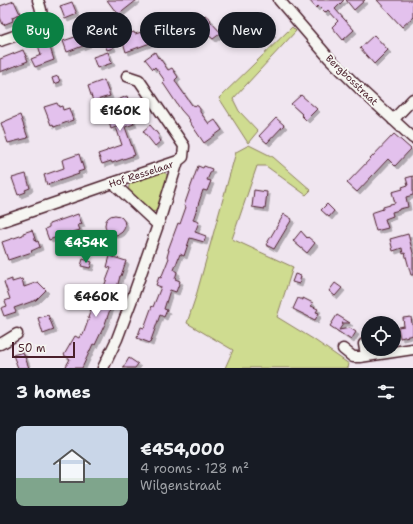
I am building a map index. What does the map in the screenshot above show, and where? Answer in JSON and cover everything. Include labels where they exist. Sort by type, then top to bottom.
[{"type":"street","points":[[0,41],[32,29],[41,21],[38,0]]},
{"type":"street","name":"Bergbosstraat","points":[[279,0],[324,53],[413,138]]},
{"type":"street","name":"Hof Resselaar","points":[[0,222],[178,161],[183,157],[184,146],[138,80],[128,76]]},
{"type":"street","points":[[394,120],[413,99]]},
{"type":"street","points":[[103,368],[117,339],[158,225],[178,161]]},
{"type":"street","points":[[113,183],[158,225]]},
{"type":"street","points":[[0,344],[17,334]]},
{"type":"street","points":[[401,350],[413,348]]},
{"type":"street","points":[[343,349],[353,356],[363,356]]},
{"type":"green space","points":[[292,27],[296,31],[233,99],[239,111],[258,131],[248,143],[219,98],[270,48],[276,48],[276,43]]},
{"type":"green space","points":[[249,145],[273,157],[311,190],[306,195],[266,166],[257,166],[232,239],[293,267],[277,317],[313,339],[349,364],[348,368],[225,368],[233,350],[187,323],[196,296],[236,152]]},
{"type":"green space","points":[[162,172],[169,178],[159,209],[151,212],[129,192],[129,186],[133,181]]},
{"type":"building","points":[[107,0],[137,0],[122,12],[116,12]]},
{"type":"building","points":[[309,0],[344,0],[335,9],[354,30],[343,40],[332,27],[338,21],[328,10],[325,13],[318,6],[316,8]]},
{"type":"building","points":[[346,0],[365,0],[354,10]]},
{"type":"building","points":[[377,0],[413,0],[413,17],[402,27]]},
{"type":"building","points":[[14,1],[19,12],[12,12],[12,21],[3,25],[0,17],[0,6]]},
{"type":"building","points":[[72,2],[76,12],[72,12],[72,16],[65,19],[64,12],[62,12],[60,6]]},
{"type":"building","points":[[210,21],[218,30],[218,35],[213,39],[210,36]]},
{"type":"building","points":[[134,32],[135,34],[140,32],[140,47],[126,52],[125,48],[132,48],[132,33]]},
{"type":"building","points":[[374,35],[388,50],[374,64],[360,48]]},
{"type":"building","points":[[72,38],[72,48],[78,48],[67,52],[64,41]]},
{"type":"building","points":[[39,48],[50,48],[54,60],[35,67],[31,59],[41,55]]},
{"type":"building","points":[[23,50],[28,61],[0,72],[0,59]]},
{"type":"building","points":[[108,52],[112,63],[97,68],[93,57]]},
{"type":"building","points":[[155,52],[168,70],[172,68],[178,77],[175,80],[177,84],[192,105],[198,106],[200,112],[209,124],[215,120],[222,130],[204,143],[189,121],[190,120],[181,110],[163,83],[165,81],[155,67],[153,69],[145,59]]},
{"type":"building","points":[[58,76],[60,82],[54,84],[52,78]]},
{"type":"building","points":[[104,80],[110,96],[93,101],[88,86]]},
{"type":"building","points":[[301,95],[317,109],[306,120],[291,104]]},
{"type":"building","points":[[127,96],[131,108],[129,109],[134,124],[125,127],[135,155],[112,163],[111,161],[102,164],[98,154],[122,145],[116,127],[111,129],[107,115],[112,113],[111,110],[115,108],[113,102]]},
{"type":"building","points":[[57,103],[59,107],[62,106],[63,110],[69,108],[73,120],[54,127],[53,124],[51,125],[44,107]]},
{"type":"building","points":[[20,115],[28,138],[8,143],[1,123]]},
{"type":"building","points":[[276,118],[284,125],[267,143],[259,136]]},
{"type":"building","points":[[150,125],[157,133],[161,141],[155,146],[143,131]]},
{"type":"building","points":[[394,134],[411,149],[395,166],[388,159],[357,192],[347,183]]},
{"type":"building","points":[[79,154],[84,170],[78,172],[79,174],[47,185],[44,175],[64,168],[62,160]]},
{"type":"building","points":[[198,166],[203,168],[204,166],[212,169],[207,180],[211,181],[207,191],[203,190],[193,220],[199,222],[195,232],[206,236],[204,242],[190,238],[184,256],[180,254],[174,270],[177,272],[175,279],[180,281],[176,292],[170,290],[164,309],[167,310],[164,317],[160,315],[150,343],[137,338],[141,327],[144,328],[161,287],[156,285],[159,277],[161,278],[169,258],[167,257],[168,250],[178,223],[180,224],[186,207],[184,206]]},
{"type":"building","points":[[26,174],[30,188],[25,190],[26,192],[18,195],[12,178]]},
{"type":"building","points":[[413,176],[413,195],[406,197],[408,207],[392,212],[393,216],[385,219],[388,228],[376,231],[371,213],[395,203],[392,192],[403,189],[402,187],[408,185],[406,178]]},
{"type":"building","points":[[254,190],[267,192],[265,209],[252,207]]},
{"type":"building","points":[[327,204],[334,211],[329,217],[321,210]]},
{"type":"building","points":[[78,214],[82,224],[78,225],[80,230],[49,240],[45,229],[49,227],[49,224]]},
{"type":"building","points":[[284,214],[292,219],[274,249],[266,245]]},
{"type":"building","points":[[115,215],[122,218],[125,225],[122,232],[115,235],[108,232],[105,225],[108,218]]},
{"type":"building","points":[[32,230],[36,242],[38,241],[40,247],[31,251],[32,252],[8,260],[2,242],[23,235],[23,233]]},
{"type":"building","points":[[301,231],[307,238],[308,237],[315,243],[307,253],[293,241]]},
{"type":"building","points":[[408,234],[413,253],[413,275],[411,275],[405,253],[403,254],[402,248],[393,251],[390,239]]},
{"type":"building","points":[[110,256],[126,261],[105,324],[95,345],[93,344],[82,368],[65,368],[70,359],[64,355],[75,336],[79,338],[81,334],[83,335],[91,309],[92,310],[94,304],[97,305],[111,268],[107,267]]},
{"type":"building","points":[[83,259],[92,262],[90,268],[81,266]]},
{"type":"building","points":[[295,274],[301,276],[299,284],[292,282]]},
{"type":"building","points":[[12,279],[12,282],[22,279],[24,287],[38,282],[46,290],[36,300],[14,308],[16,312],[4,316],[1,308],[7,306],[5,301],[10,299],[4,282]]},
{"type":"building","points":[[335,283],[342,288],[335,296],[329,291]]},
{"type":"building","points":[[298,298],[303,300],[303,298],[313,303],[311,306],[318,309],[316,312],[319,313],[315,320],[293,309]]},
{"type":"building","points":[[48,315],[54,330],[43,334],[38,318]]},
{"type":"building","points":[[337,315],[350,323],[342,323],[343,324],[339,330],[350,328],[356,332],[351,340],[330,326]]},
{"type":"building","points":[[411,317],[413,324],[413,335],[401,338],[401,326],[404,326],[403,318]]},
{"type":"building","points":[[23,352],[29,368],[18,368],[13,355]]},
{"type":"building","points":[[129,358],[138,364],[135,368],[123,368]]}]
